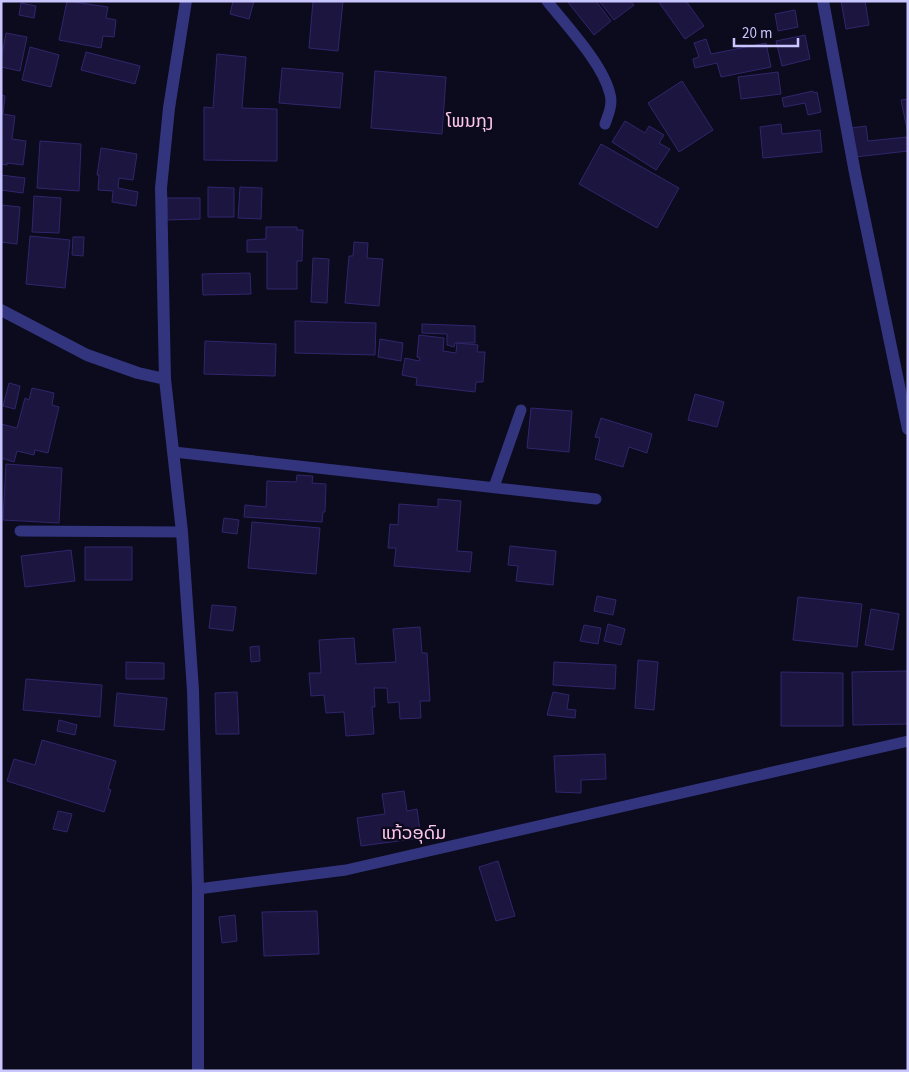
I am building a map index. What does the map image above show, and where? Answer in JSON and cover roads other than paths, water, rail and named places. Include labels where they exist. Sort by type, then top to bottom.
[{"type":"street","points":[[186,1],[169,108],[161,188],[166,379],[182,532],[193,690],[198,889],[198,1071]]},
{"type":"street","points":[[823,1],[855,173],[908,430]]},
{"type":"street","points":[[1,310],[87,355],[138,373],[166,379]]},
{"type":"lane","points":[[547,1],[586,50],[604,78],[611,104],[605,124]]},
{"type":"lane","points":[[494,488],[521,410]]},
{"type":"lane","points":[[174,452],[596,499]]},
{"type":"lane","points":[[20,531],[182,532]]},
{"type":"lane","points":[[198,889],[346,870],[908,741]]},
{"type":"district","name":"ໂພນກຸງ","points":[[470,121]]},
{"type":"district","name":"ແກ້ວອຸດົມ","points":[[414,833]]}]
